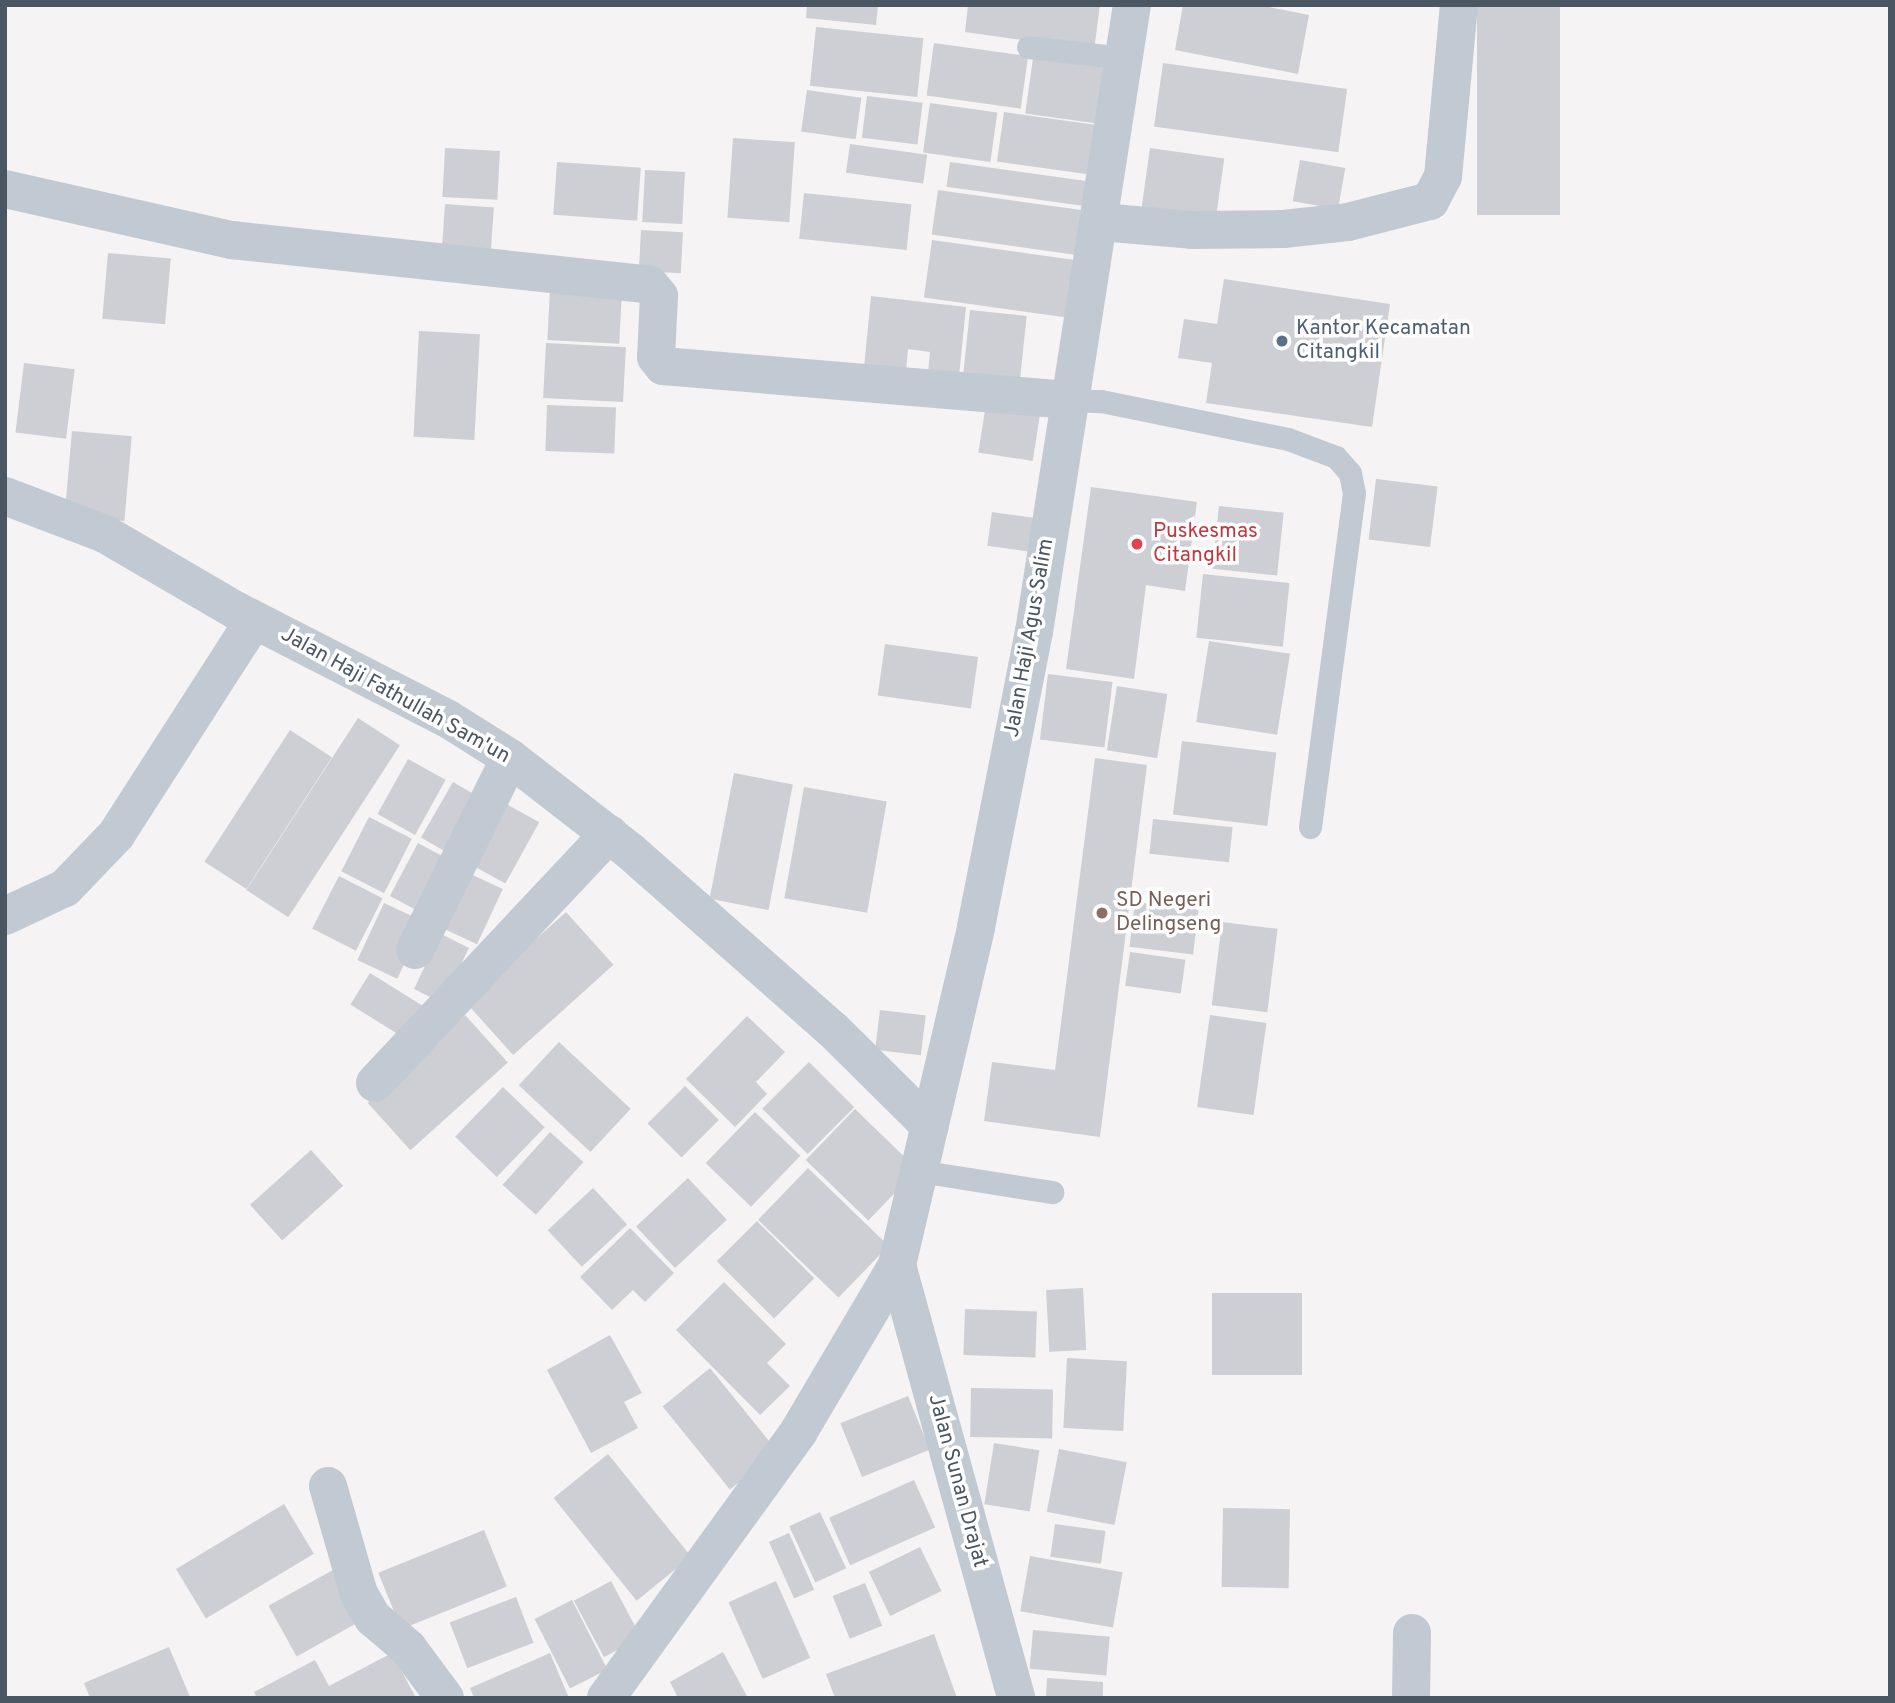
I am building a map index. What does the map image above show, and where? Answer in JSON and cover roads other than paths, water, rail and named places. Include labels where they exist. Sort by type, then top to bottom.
[{"type":"street","name":"Jalan Haji Agus Salim","points":[[897,1265],[976,927],[1034,632],[1067,400],[1101,222],[1132,5]]},
{"type":"street","points":[[1101,222],[1192,230],[1283,229],[1348,222],[1430,201],[1443,177],[1459,5]]},
{"type":"street","points":[[5,189],[232,240],[650,285],[659,296],[656,357],[663,366],[1067,400]]},
{"type":"street","name":"Jalan Haji Fathullah Sam'un","points":[[5,496],[105,534],[254,620],[448,719],[510,758],[609,834],[833,1030],[930,1126]]},
{"type":"street","points":[[5,916],[65,888],[116,835],[254,620]]},
{"type":"street","points":[[415,950],[510,758]]},
{"type":"street","points":[[375,1083],[609,834]]},
{"type":"street","points":[[606,1698],[799,1431],[897,1265]]},
{"type":"street","name":"Jalan Sunan Drajat","points":[[897,1265],[1016,1698]]},
{"type":"street","points":[[328,1486],[359,1594],[373,1618],[408,1648],[445,1698]]},
{"type":"street","points":[[1411,1698],[1412,1633]]},
{"type":"lane","points":[[1028,47],[1125,58]]},
{"type":"lane","points":[[1067,400],[1101,401],[1288,439],[1336,457],[1350,473],[1354,494],[1310,827]]},
{"type":"lane","points":[[919,1171],[1052,1192]]},
{"type":"place","name":"Kantor Kecamatan Citangkil","points":[[1282,341]]},
{"type":"place","name":"Puskesmas Citangkil","points":[[1137,544]]},
{"type":"place","name":"SD Negeri Delingseng","points":[[1102,913]]}]
